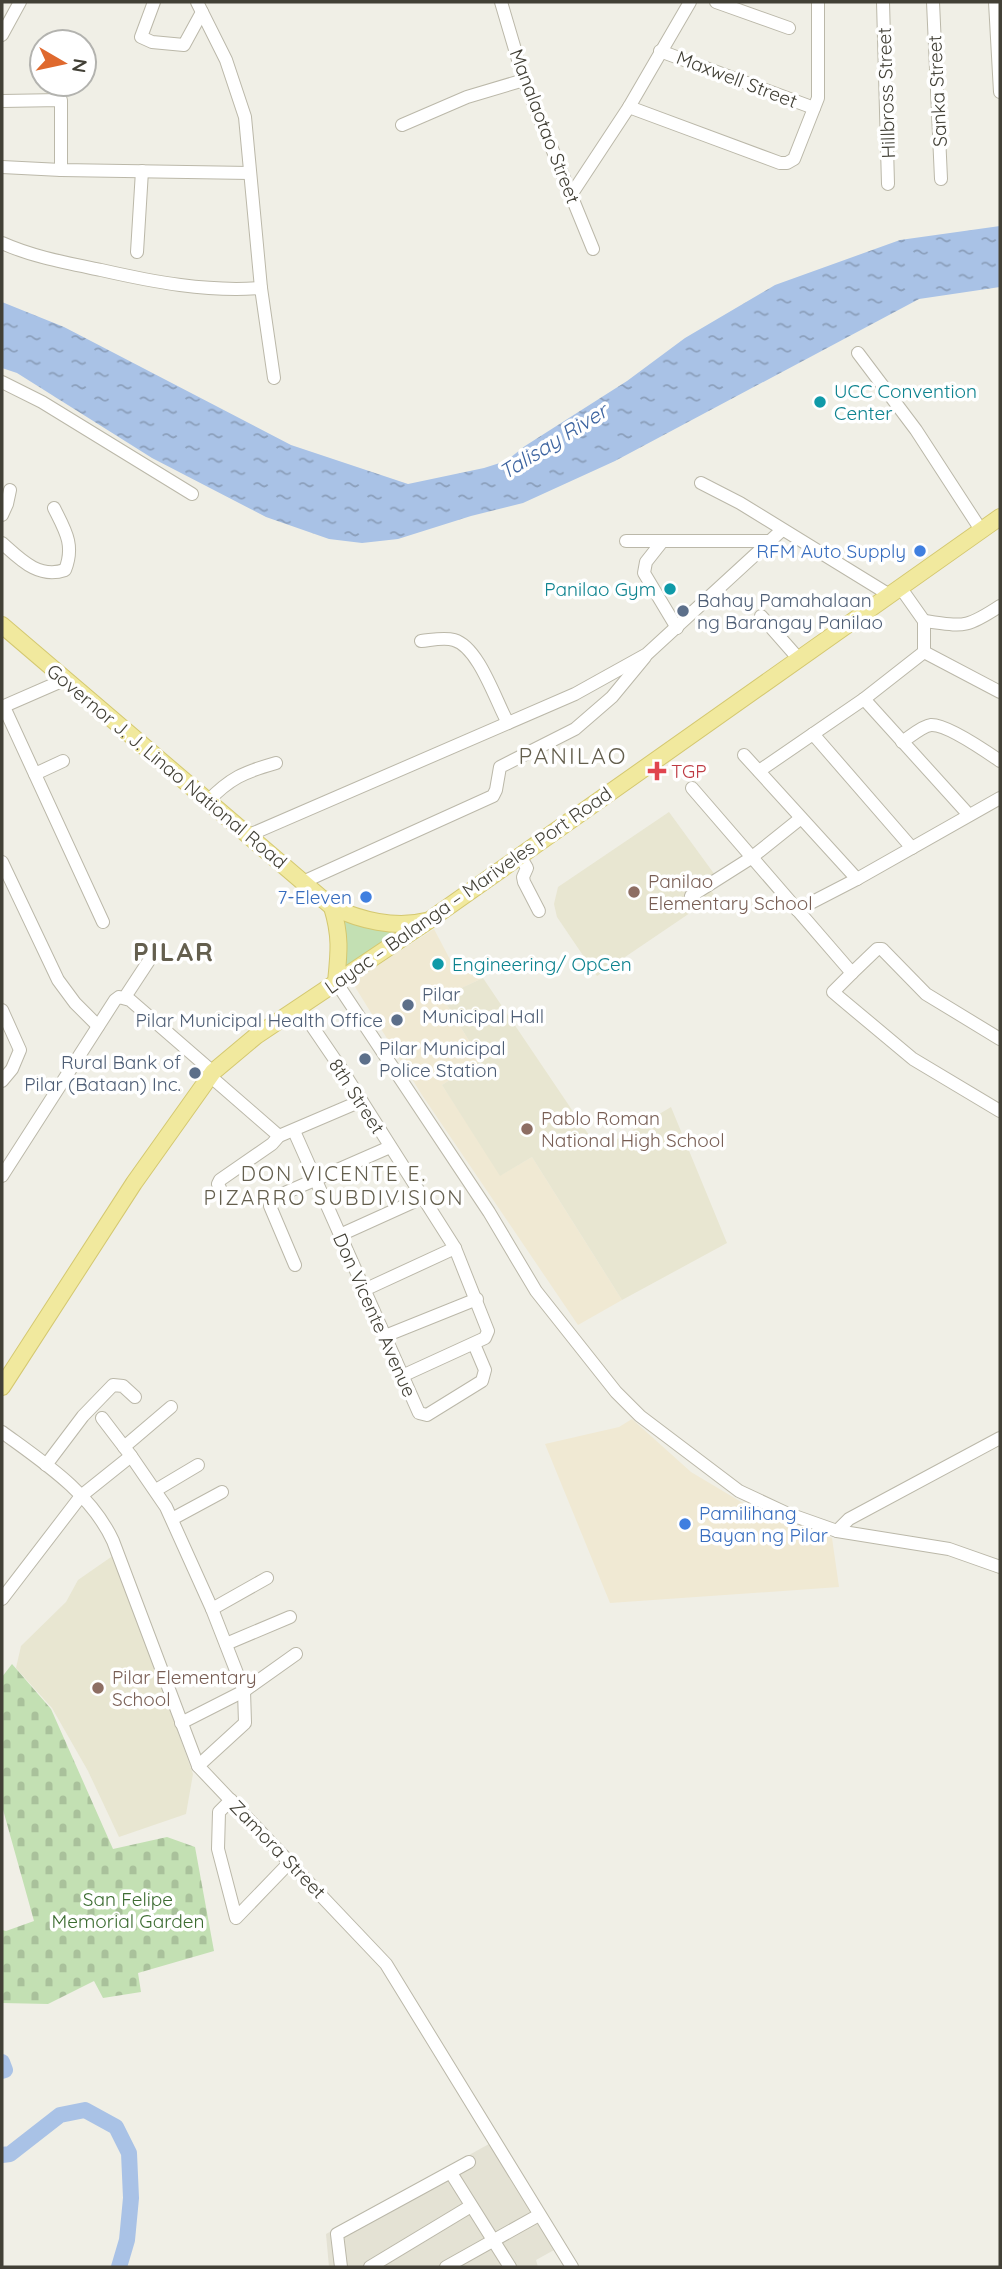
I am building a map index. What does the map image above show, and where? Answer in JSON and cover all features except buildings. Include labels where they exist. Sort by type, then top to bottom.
[{"type":"main road","name":"Layac – Balanga – Mariveles Port Road","points":[[2,1387],[134,1183],[212,1074],[253,1039],[431,919],[1000,517]]},
{"type":"main road","name":"Governor J. J. Linao National Road","points":[[2,625],[332,907],[363,919],[393,924],[418,923],[431,919]]},
{"type":"main road","points":[[332,907],[340,948],[336,982]]},
{"type":"street","points":[[2,35],[20,2]]},
{"type":"street","points":[[154,2],[141,37],[152,42],[184,45],[200,7]]},
{"type":"street","name":"Manalaotao Street","points":[[501,2],[524,80],[593,249]]},
{"type":"street","points":[[571,195],[629,107],[690,2]]},
{"type":"street","points":[[716,2],[789,28]]},
{"type":"street","points":[[629,107],[780,163],[787,163],[794,159],[818,98],[818,2]]},
{"type":"street","name":"Hillbross Street","points":[[883,2],[888,184]]},
{"type":"street","name":"Sanka Street","points":[[933,2],[941,180]]},
{"type":"street","points":[[995,2],[1000,92]]},
{"type":"street","points":[[200,7],[226,60],[245,117],[261,288],[274,378]]},
{"type":"street","name":"Maxwell Street","points":[[660,51],[814,108]]},
{"type":"street","points":[[402,124],[467,97],[524,80]]},
{"type":"street","points":[[2,100],[61,100],[61,170]]},
{"type":"street","points":[[2,167],[250,173]]},
{"type":"street","points":[[137,252],[142,171]]},
{"type":"street","points":[[2,243],[52,260],[158,283],[222,289],[261,288]]},
{"type":"street","points":[[858,353],[916,430],[981,530]]},
{"type":"street","points":[[2,382],[42,402],[192,494]]},
{"type":"street","points":[[701,482],[894,591],[924,621],[963,626],[1000,606]]},
{"type":"street","points":[[2,516],[8,504],[10,490]]},
{"type":"street","points":[[2,543],[30,568],[56,572],[65,570],[70,538],[54,508]]},
{"type":"street","points":[[247,836],[575,694],[647,654],[782,530]]},
{"type":"street","points":[[626,541],[769,541]]},
{"type":"street","points":[[661,543],[644,566],[644,573],[677,628]]},
{"type":"street","points":[[986,615],[1000,623]]},
{"type":"street","points":[[761,616],[798,658]]},
{"type":"street","points":[[924,621],[924,652]]},
{"type":"street","points":[[421,641],[452,639],[467,648],[478,661],[508,723]]},
{"type":"street","points":[[924,652],[1000,692]]},
{"type":"street","points":[[759,771],[864,699],[924,652]]},
{"type":"street","points":[[303,883],[493,796],[500,767],[575,729],[612,697],[647,654]]},
{"type":"street","points":[[64,680],[3,707],[103,922]]},
{"type":"street","points":[[864,699],[969,816]]},
{"type":"street","points":[[902,742],[927,727],[935,726],[973,743],[1000,761]]},
{"type":"street","points":[[813,734],[912,848]]},
{"type":"street","points":[[744,755],[857,879]]},
{"type":"street","points":[[35,774],[63,761]]},
{"type":"street","points":[[207,802],[239,774],[276,764]]},
{"type":"street","points":[[692,788],[852,973]]},
{"type":"street","points":[[797,910],[1000,798]]},
{"type":"street","points":[[691,896],[751,858],[801,818]]},
{"type":"street","points":[[520,856],[527,868],[524,882],[539,911]]},
{"type":"street","points":[[2,862],[58,980],[98,1026]]},
{"type":"street","points":[[1000,1039],[926,994],[882,949],[872,953],[833,992],[914,1059],[1000,1111]]},
{"type":"street","points":[[2,1177],[115,1000],[125,997],[150,959]]},
{"type":"street","points":[[336,982],[489,1212],[536,1291],[616,1392],[640,1416],[739,1491],[786,1513],[837,1531],[949,1549],[1000,1567]]},
{"type":"street","points":[[125,997],[279,1136]]},
{"type":"street","name":"8th Street","points":[[299,1007],[424,1196],[455,1248],[477,1299],[488,1335],[474,1344]]},
{"type":"street","points":[[2,1010],[20,1050],[12,1069],[2,1081]]},
{"type":"street","points":[[225,1199],[218,1184],[222,1178],[272,1144],[279,1136],[361,1101]]},
{"type":"street","name":"Don Vicente Avenue","points":[[294,1131],[419,1413],[427,1415],[482,1381],[485,1370],[474,1344]]},
{"type":"street","points":[[295,1265],[270,1206],[271,1199],[390,1147]]},
{"type":"street","points":[[340,1236],[424,1196]]},
{"type":"street","points":[[364,1290],[455,1248]]},
{"type":"street","points":[[385,1336],[477,1299]]},
{"type":"street","points":[[402,1376],[474,1344]]},
{"type":"street","points":[[46,1465],[83,1416],[113,1385],[123,1386],[135,1397]]},
{"type":"street","points":[[2,1599],[81,1496],[171,1407]]},
{"type":"street","points":[[102,1418],[156,1490],[172,1519],[212,1609],[244,1691],[245,1723],[198,1766]]},
{"type":"street","name":"Zamora Street","points":[[2,1432],[46,1465],[98,1514],[113,1541],[198,1766],[386,1964],[572,2267]]},
{"type":"street","points":[[837,1531],[849,1519],[1000,1438]]},
{"type":"street","points":[[156,1490],[198,1465]]},
{"type":"street","points":[[172,1519],[222,1492]]},
{"type":"street","points":[[212,1609],[267,1578]]},
{"type":"street","points":[[226,1644],[289,1616]]},
{"type":"street","points":[[181,1723],[244,1691],[296,1654]]},
{"type":"street","points":[[230,1800],[219,1812],[218,1849],[236,1918],[290,1862]]},
{"type":"street","points":[[341,2267],[337,2234],[469,2162]]},
{"type":"street","points":[[451,2173],[510,2267]]},
{"type":"street","points":[[370,2267],[471,2206]]},
{"type":"street","points":[[446,2267],[461,2263],[539,2215]]},
{"type":"shaded area","name":"Panilao Elementary School","points":[[669,812],[715,875],[705,882],[715,896],[597,976],[557,917],[554,904],[558,887]]},
{"type":"shaded area","points":[[434,929],[454,967],[473,958],[483,978],[442,997],[481,1060],[442,1085],[501,1175],[532,1157],[622,1300],[578,1325],[422,1095],[352,982]]},
{"type":"shaded area","name":"Pablo Roman National High School","points":[[483,978],[599,1150],[671,1107],[727,1243],[622,1300],[532,1157],[500,1176],[442,1085],[481,1060],[442,997]]},
{"type":"shaded area","name":"Pamilihang Bayan ng Pilar","points":[[632,1419],[691,1472],[753,1509],[832,1538],[839,1587],[610,1603],[545,1444],[619,1427]]},
{"type":"shaded area","name":"Pilar Elementary School","points":[[114,1555],[193,1774],[186,1814],[119,1837],[88,1771],[52,1708],[16,1668],[21,1646],[66,1602],[78,1580]]},
{"type":"shaded area","points":[[489,2144],[554,2250],[536,2260],[538,2267],[329,2267],[326,2234]]},
{"type":"green space","points":[[337,913],[391,929],[393,935],[341,969]]},
{"type":"green space","name":"San Felipe Memorial Garden","points":[[12,1664],[51,1709],[113,1849],[167,1837],[195,1847],[214,1951],[138,1973],[141,1992],[103,1998],[94,1981],[48,2004],[2,2003],[2,1930],[34,1921],[2,1806],[2,1677]]},
{"type":"water","name":"Talisay River","points":[[1000,226],[1000,287],[919,299],[615,461],[523,503],[398,539],[362,543],[329,539],[266,517],[152,458],[17,373],[2,368],[2,302],[64,327],[291,445],[408,484],[506,461],[627,381],[685,338],[775,285],[900,240]]},
{"type":"waterway","points":[[2,2062],[5,2070],[2,2071]]},
{"type":"waterway","points":[[2,2155],[10,2154],[60,2115],[85,2110],[116,2127],[129,2153],[131,2198],[127,2240],[119,2267]]},
{"type":"place","name":"UCC Convention Center","points":[[820,402]]},
{"type":"place","name":"RFM Auto Supply","points":[[920,551]]},
{"type":"place","name":"Panilao Gym","points":[[670,589]]},
{"type":"place","name":"Bahay Pamahalaan ng Barangay Panilao","points":[[683,611]]},
{"type":"place","name":"TGP","points":[[657,771]]},
{"type":"place","name":"Panilao Elementary School","points":[[634,892]]},
{"type":"place","name":"7-Eleven","points":[[366,897]]},
{"type":"place","name":"Engineering/ OpCen","points":[[438,964]]},
{"type":"place","name":"Pilar Municipal Hall","points":[[408,1005]]},
{"type":"place","name":"Pilar Municipal Health Office","points":[[397,1020]]},
{"type":"place","name":"Pilar Municipal Police Station","points":[[365,1059]]},
{"type":"place","name":"Rural Bank of Pilar (Bataan) Inc.","points":[[195,1073]]},
{"type":"place","name":"Pablo Roman National High School","points":[[527,1129]]},
{"type":"place","name":"Pamilihang Bayan ng Pilar","points":[[685,1524]]},
{"type":"place","name":"Pilar Elementary School","points":[[98,1688]]},
{"type":"district","name":"PANILAO","points":[[573,755]]},
{"type":"district","name":"PILAR","points":[[174,951]]},
{"type":"district","name":"DON VICENTE E. PIZARRO SUBDIVISION","points":[[334,1185]]}]
